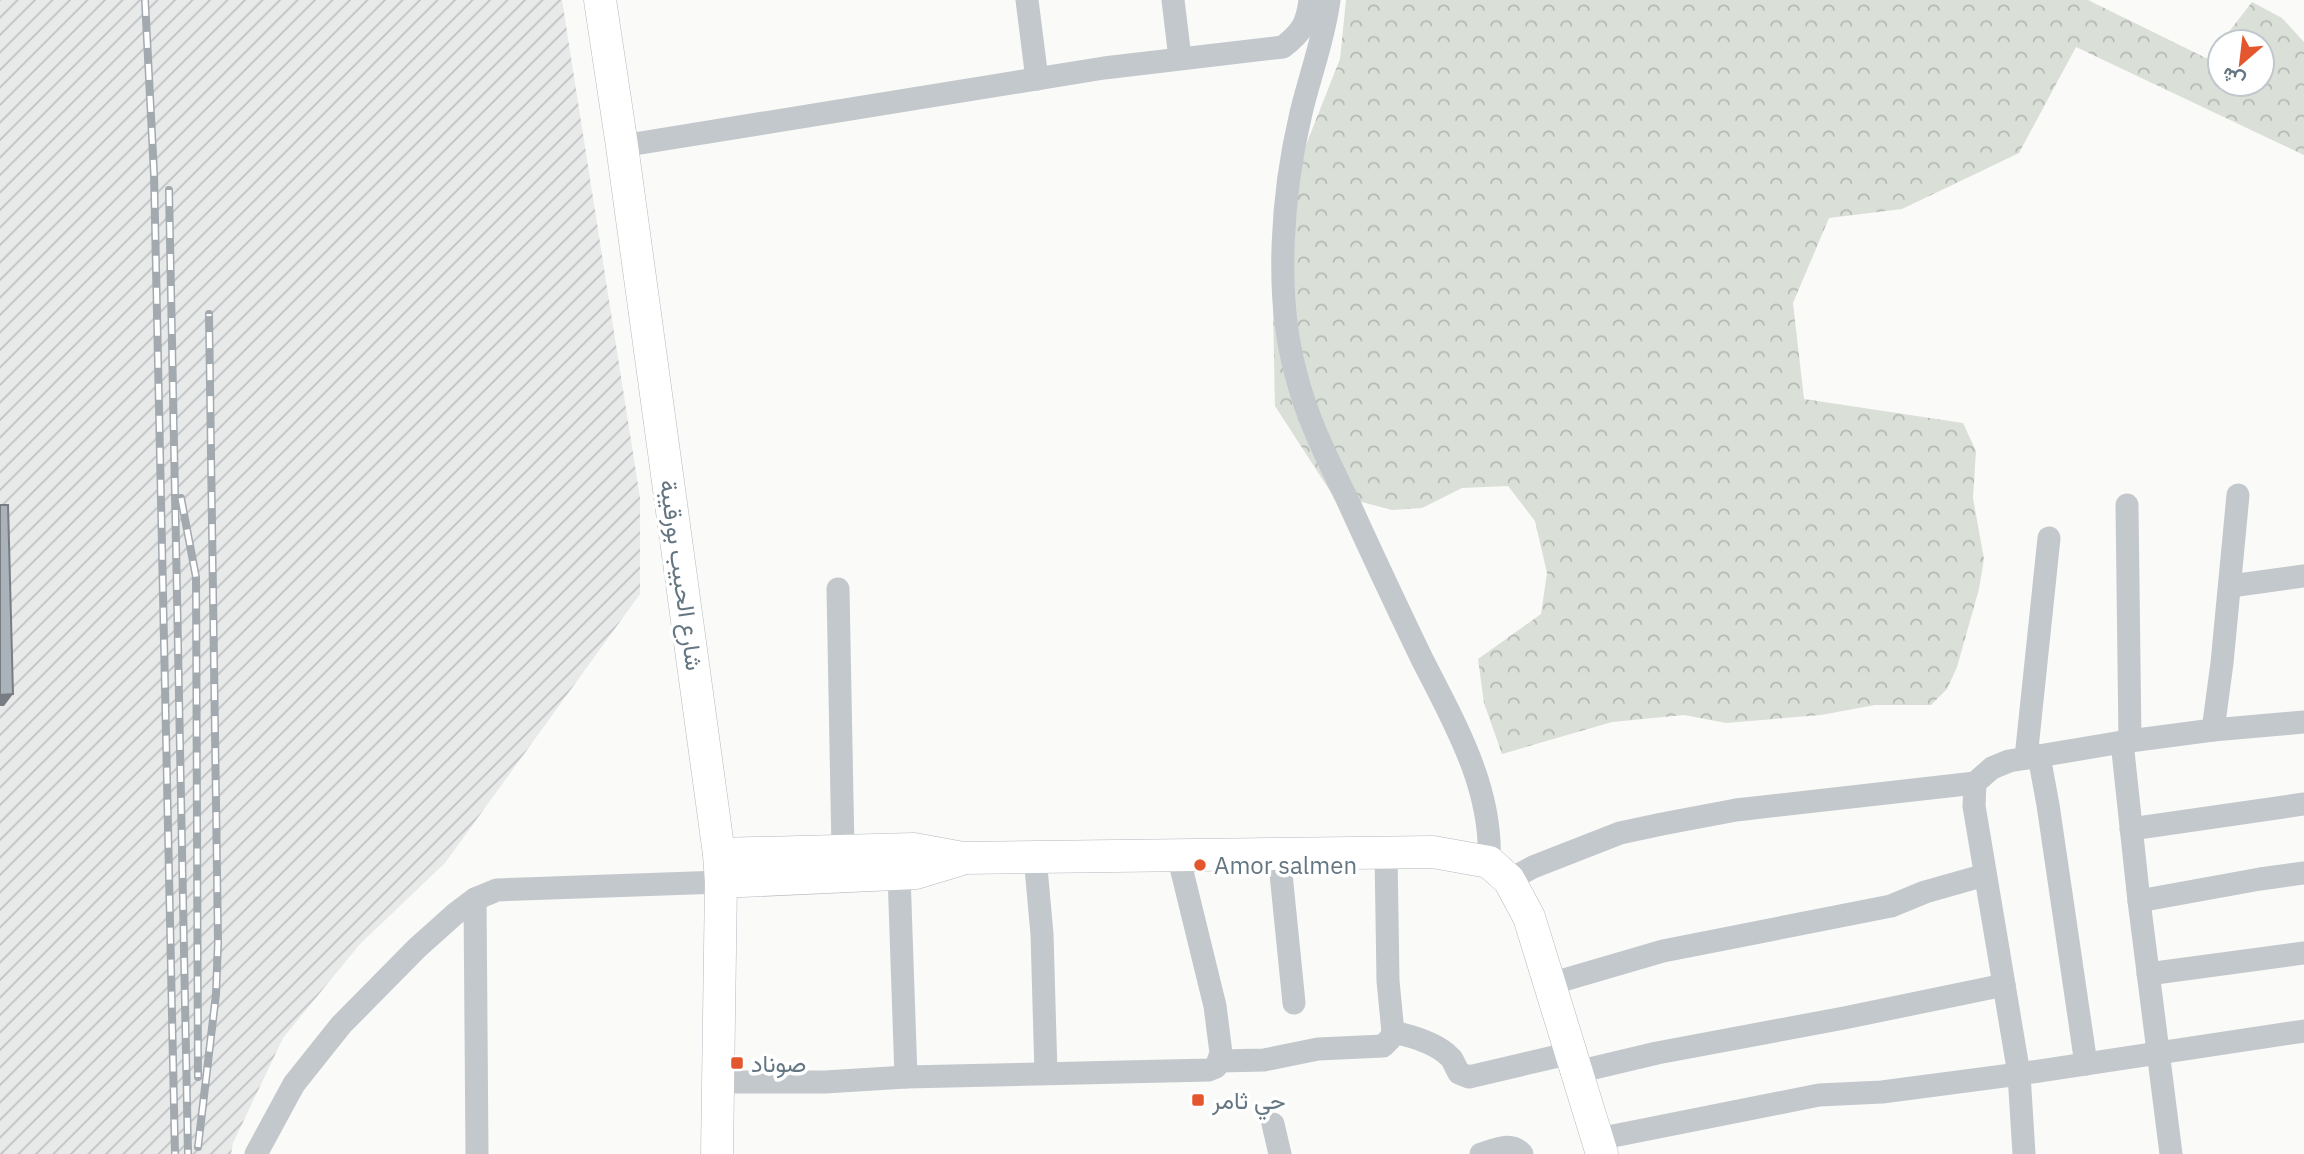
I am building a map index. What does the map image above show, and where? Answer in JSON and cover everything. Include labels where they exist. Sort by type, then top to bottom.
[{"type":"main road","name":"شارع الحبيب بورقيبة","points":[[600,0],[720,868],[717,1154]]},
{"type":"main road","points":[[720,868],[843,851],[914,849],[963,858],[1433,852],[1499,871],[1529,917],[1600,1146]]},
{"type":"main road","points":[[720,868],[899,874],[916,873],[963,858]]},
{"type":"street","points":[[1027,0],[1037,79]]},
{"type":"street","points":[[1173,0],[1180,58]]},
{"type":"street","points":[[622,146],[1037,79],[1180,58],[1283,47],[1300,33],[1308,16],[1310,0]]},
{"type":"street","points":[[1329,0],[1289,173],[1283,273],[1286,332],[1308,414],[1367,545],[1462,739],[1484,799],[1499,871],[1533,867],[1620,833],[1735,810],[1975,783],[1992,768],[2009,761],[2213,730],[2304,722]]},
{"type":"street","points":[[2213,730],[2231,586],[2238,495]]},
{"type":"street","points":[[2127,505],[2126,742],[2131,829],[2171,1154]]},
{"type":"street","points":[[2049,538],[2033,757],[2054,844],[2086,1064]]},
{"type":"street","points":[[2231,586],[2304,576]]},
{"type":"street","points":[[838,589],[843,851]]},
{"type":"street","points":[[1975,783],[1974,806],[2019,1074],[2024,1154]]},
{"type":"street","points":[[2131,829],[2304,804]]},
{"type":"street","points":[[1220,1060],[1264,1059],[1318,1049],[1383,1046],[1390,1039],[1393,1032],[1388,981],[1386,853]]},
{"type":"street","points":[[1279,854],[1294,1003]]},
{"type":"street","points":[[719,1082],[825,1082],[906,1077],[1209,1070],[1216,1067],[1220,1060],[1221,1042],[1215,1006],[1178,855]]},
{"type":"street","points":[[1035,857],[1042,934],[1046,1073]]},
{"type":"street","points":[[256,1154],[294,1084],[341,1025],[417,948],[475,899],[497,890],[720,868]]},
{"type":"street","points":[[2139,901],[2260,878],[2304,873]]},
{"type":"street","points":[[899,874],[906,1077]]},
{"type":"street","points":[[1550,985],[1662,951],[1891,906],[1925,892],[1985,875]]},
{"type":"street","points":[[475,899],[477,1154]]},
{"type":"street","points":[[2148,974],[2304,953]]},
{"type":"street","points":[[1393,1032],[1411,1036],[1434,1047],[1453,1059],[1459,1073],[1469,1077],[1657,1053],[2004,985]]},
{"type":"street","points":[[1600,1146],[1819,1096],[1882,1092],[2019,1074],[2304,1031]]},
{"type":"street","points":[[1273,1124],[1280,1154]]},
{"type":"street","points":[[1481,1154],[1508,1147],[1518,1149],[1522,1154]]},
{"type":"shaded area","points":[[0,0],[562,0],[640,498],[640,594],[445,863],[360,944],[283,1038],[233,1143],[231,1154],[0,1154]]},
{"type":"green space","points":[[1346,0],[2088,0],[2206,58],[2206,98],[2276,98],[2276,28],[2232,28],[2252,2],[2282,18],[2304,42],[2304,155],[2076,47],[2019,153],[1902,209],[1829,218],[1793,303],[1804,399],[1963,423],[1976,451],[1973,498],[1984,559],[1979,589],[1957,667],[1947,689],[1931,705],[1875,705],[1821,715],[1726,723],[1684,715],[1612,722],[1502,754],[1484,703],[1478,659],[1541,614],[1547,573],[1535,521],[1508,486],[1462,488],[1422,508],[1392,510],[1332,494],[1275,406],[1272,259],[1285,198],[1340,59]]},
{"type":"building","points":[[0,505],[8,505],[13,694],[0,695]]},
{"type":"railway","points":[[145,0],[154,174],[175,1154]]},
{"type":"railway","points":[[169,190],[188,1154]]},
{"type":"railway","points":[[198,1147],[216,994],[218,942],[209,314]]},
{"type":"railway","points":[[181,498],[196,577],[198,1077]]},
{"type":"place","name":"Amor salmen","points":[[1200,865]]},
{"type":"place","name":"صوناد","points":[[737,1063]]},
{"type":"place","name":"حي ثامر","points":[[1198,1100]]}]
